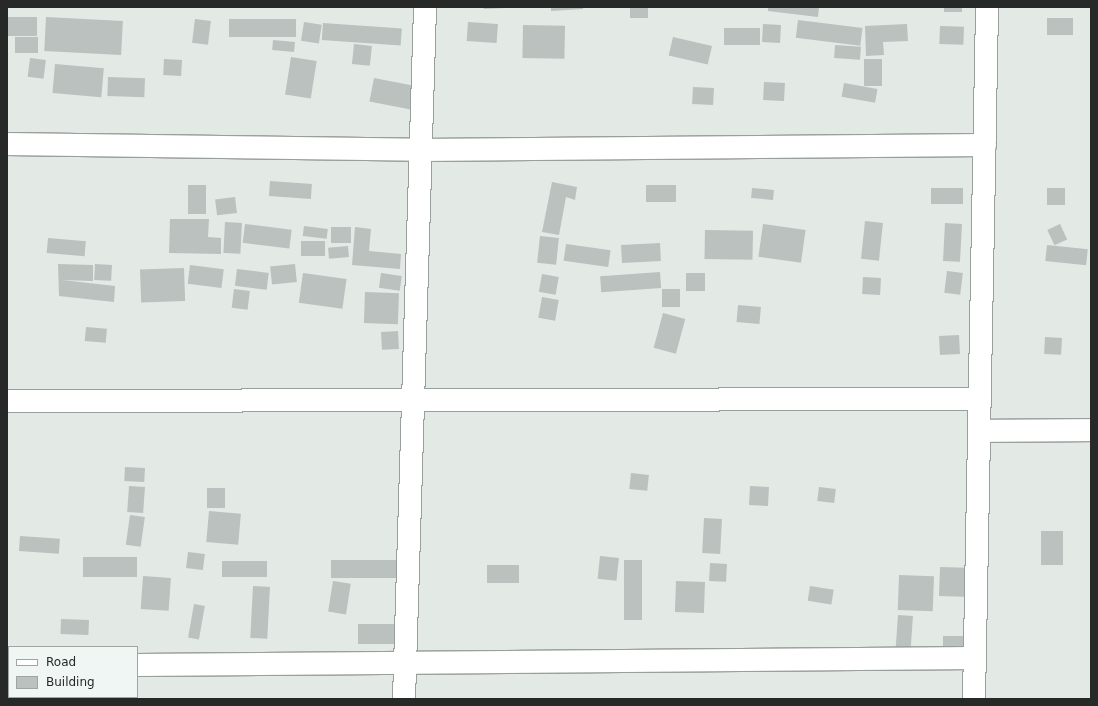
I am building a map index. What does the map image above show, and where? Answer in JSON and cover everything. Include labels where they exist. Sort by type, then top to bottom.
[{"type":"street","points":[[404,699],[411,400],[425,7]]},
{"type":"street","points":[[974,699],[987,7]]},
{"type":"street","points":[[7,144],[420,150],[984,144]]},
{"type":"street","points":[[7,401],[980,399]]},
{"type":"street","points":[[979,431],[1091,430]]},
{"type":"street","points":[[138,665],[975,658]]},
{"type":"building","points":[[483,7],[506,7],[506,8],[484,9]]},
{"type":"building","points":[[551,7],[583,7],[583,9],[551,11]]},
{"type":"building","points":[[630,7],[648,7],[648,18],[630,18]]},
{"type":"building","points":[[768,7],[819,7],[818,17],[768,11]]},
{"type":"building","points":[[944,7],[962,7],[962,12],[944,12]]},
{"type":"building","points":[[7,17],[37,17],[37,36],[7,36]]},
{"type":"building","points":[[46,17],[123,21],[121,55],[44,51]]},
{"type":"building","points":[[1047,18],[1073,18],[1073,35],[1047,35]]},
{"type":"building","points":[[195,19],[211,21],[208,45],[192,43]]},
{"type":"building","points":[[229,19],[296,19],[296,37],[229,37]]},
{"type":"building","points":[[798,20],[863,28],[860,46],[796,38]]},
{"type":"building","points":[[304,22],[322,25],[319,44],[301,41]]},
{"type":"building","points":[[468,22],[498,24],[497,43],[467,41]]},
{"type":"building","points":[[323,23],[402,29],[401,45],[322,40]]},
{"type":"building","points":[[763,24],[781,25],[780,43],[762,42]]},
{"type":"building","points":[[907,24],[908,41],[883,42],[884,55],[866,56],[865,26]]},
{"type":"building","points":[[523,25],[565,26],[564,59],[522,58]]},
{"type":"building","points":[[940,26],[964,27],[963,45],[939,44]]},
{"type":"building","points":[[724,28],[760,28],[760,45],[724,45]]},
{"type":"building","points":[[15,37],[38,37],[38,53],[15,53]]},
{"type":"building","points":[[673,37],[712,46],[708,65],[669,56]]},
{"type":"building","points":[[273,40],[295,42],[294,52],[272,50]]},
{"type":"building","points":[[354,44],[372,46],[370,66],[352,64]]},
{"type":"building","points":[[835,45],[861,47],[860,60],[834,58]]},
{"type":"building","points":[[291,57],[317,61],[311,99],[285,95]]},
{"type":"building","points":[[30,58],[46,60],[44,79],[28,77]]},
{"type":"building","points":[[164,59],[182,60],[181,76],[163,75]]},
{"type":"building","points":[[864,59],[882,59],[882,86],[864,86]]},
{"type":"building","points":[[55,64],[104,68],[101,97],[52,93]]},
{"type":"building","points":[[108,77],[145,78],[144,97],[107,96]]},
{"type":"building","points":[[374,78],[415,86],[411,110],[369,102]]},
{"type":"building","points":[[764,82],[785,83],[784,101],[763,100]]},
{"type":"building","points":[[844,83],[877,89],[875,103],[842,97]]},
{"type":"building","points":[[693,87],[714,88],[713,105],[692,104]]},
{"type":"building","points":[[270,181],[312,184],[311,199],[269,196]]},
{"type":"building","points":[[552,182],[577,187],[575,200],[566,197],[559,235],[542,232]]},
{"type":"building","points":[[188,185],[206,185],[206,214],[188,214]]},
{"type":"building","points":[[646,185],[676,185],[676,202],[646,202]]},
{"type":"building","points":[[752,188],[774,190],[773,200],[751,198]]},
{"type":"building","points":[[931,188],[963,188],[963,204],[931,204]]},
{"type":"building","points":[[1047,188],[1065,188],[1065,205],[1047,205]]},
{"type":"building","points":[[235,197],[237,213],[217,215],[215,199]]},
{"type":"building","points":[[170,219],[209,219],[208,237],[221,238],[221,254],[169,253]]},
{"type":"building","points":[[865,221],[883,223],[879,261],[861,259]]},
{"type":"building","points":[[225,222],[242,223],[240,254],[223,253]]},
{"type":"building","points":[[945,223],[962,224],[960,262],[943,261]]},
{"type":"building","points":[[245,224],[292,230],[289,249],[243,243]]},
{"type":"building","points":[[763,224],[806,230],[801,263],[758,257]]},
{"type":"building","points":[[1060,224],[1067,239],[1054,245],[1047,230]]},
{"type":"building","points":[[304,226],[328,229],[327,239],[303,236]]},
{"type":"building","points":[[331,227],[351,227],[351,243],[331,243]]},
{"type":"building","points":[[355,227],[371,229],[369,251],[401,254],[400,269],[352,265]]},
{"type":"building","points":[[705,230],[753,231],[752,260],[704,259]]},
{"type":"building","points":[[540,236],[559,238],[556,265],[537,263]]},
{"type":"building","points":[[48,238],[86,241],[85,256],[47,253]]},
{"type":"building","points":[[301,241],[325,241],[325,256],[301,256]]},
{"type":"building","points":[[660,243],[661,261],[622,263],[621,245]]},
{"type":"building","points":[[566,244],[611,250],[608,267],[564,261]]},
{"type":"building","points":[[1047,245],[1088,249],[1086,265],[1045,261]]},
{"type":"building","points":[[348,246],[349,257],[329,259],[328,248]]},
{"type":"building","points":[[58,264],[93,265],[93,281],[62,280],[115,286],[114,302],[59,296]]},
{"type":"building","points":[[95,264],[112,265],[111,281],[94,280]]},
{"type":"building","points":[[295,264],[297,282],[272,285],[270,267]]},
{"type":"building","points":[[190,265],[224,269],[221,288],[188,284]]},
{"type":"building","points":[[184,268],[185,301],[141,303],[140,270]]},
{"type":"building","points":[[237,269],[269,273],[267,290],[235,286]]},
{"type":"building","points":[[947,271],[963,273],[960,295],[944,293]]},
{"type":"building","points":[[660,272],[661,288],[601,292],[600,276]]},
{"type":"building","points":[[303,273],[347,279],[342,309],[299,303]]},
{"type":"building","points":[[381,273],[402,276],[400,291],[379,288]]},
{"type":"building","points":[[686,273],[705,273],[705,291],[686,291]]},
{"type":"building","points":[[542,274],[559,277],[556,295],[539,292]]},
{"type":"building","points":[[863,277],[881,278],[880,295],[862,294]]},
{"type":"building","points":[[234,289],[250,291],[248,310],[232,308]]},
{"type":"building","points":[[662,289],[680,289],[680,307],[662,307]]},
{"type":"building","points":[[365,292],[399,293],[398,324],[364,323]]},
{"type":"building","points":[[542,297],[559,300],[555,321],[538,318]]},
{"type":"building","points":[[738,305],[761,307],[759,324],[737,322]]},
{"type":"building","points":[[663,313],[685,319],[676,354],[654,348]]},
{"type":"building","points":[[86,327],[107,329],[106,343],[85,341]]},
{"type":"building","points":[[398,331],[399,349],[382,350],[381,332]]},
{"type":"building","points":[[959,335],[960,354],[940,355],[939,336]]},
{"type":"building","points":[[1045,337],[1062,338],[1061,355],[1044,354]]},
{"type":"building","points":[[125,467],[145,468],[144,482],[124,481]]},
{"type":"building","points":[[631,473],[649,475],[647,491],[629,489]]},
{"type":"building","points":[[129,486],[145,487],[143,513],[127,512]]},
{"type":"building","points":[[750,486],[769,487],[768,506],[749,505]]},
{"type":"building","points":[[819,487],[836,489],[834,503],[817,501]]},
{"type":"building","points":[[207,488],[225,488],[225,508],[207,508]]},
{"type":"building","points":[[209,511],[241,514],[238,545],[206,542]]},
{"type":"building","points":[[130,515],[145,517],[141,547],[126,545]]},
{"type":"building","points":[[704,518],[722,519],[720,554],[702,553]]},
{"type":"building","points":[[1041,531],[1063,531],[1063,565],[1041,565]]},
{"type":"building","points":[[20,536],[60,539],[59,554],[19,551]]},
{"type":"building","points":[[188,552],[205,554],[203,570],[186,568]]},
{"type":"building","points":[[600,556],[619,558],[616,581],[598,579]]},
{"type":"building","points":[[83,557],[137,557],[137,577],[83,577]]},
{"type":"building","points":[[331,560],[406,560],[406,578],[331,578]]},
{"type":"building","points":[[624,560],[642,560],[642,620],[624,620]]},
{"type":"building","points":[[222,561],[267,561],[267,577],[222,577]]},
{"type":"building","points":[[710,563],[727,564],[726,582],[709,581]]},
{"type":"building","points":[[487,565],[519,565],[519,583],[487,583]]},
{"type":"building","points":[[940,567],[965,568],[964,597],[939,596]]},
{"type":"building","points":[[899,575],[934,576],[933,611],[898,610]]},
{"type":"building","points":[[143,576],[171,578],[169,611],[141,609]]},
{"type":"building","points":[[333,581],[351,584],[346,614],[328,612]]},
{"type":"building","points":[[676,581],[705,582],[704,613],[675,612]]},
{"type":"building","points":[[253,586],[270,587],[267,639],[250,638]]},
{"type":"building","points":[[810,586],[834,590],[831,605],[808,601]]},
{"type":"building","points":[[194,604],[205,606],[199,639],[188,637]]},
{"type":"building","points":[[898,615],[913,616],[910,653],[895,652]]},
{"type":"building","points":[[61,619],[89,620],[88,635],[60,634]]},
{"type":"building","points":[[358,624],[396,624],[396,644],[358,644]]},
{"type":"building","points":[[943,636],[963,636],[963,653],[943,653]]}]
